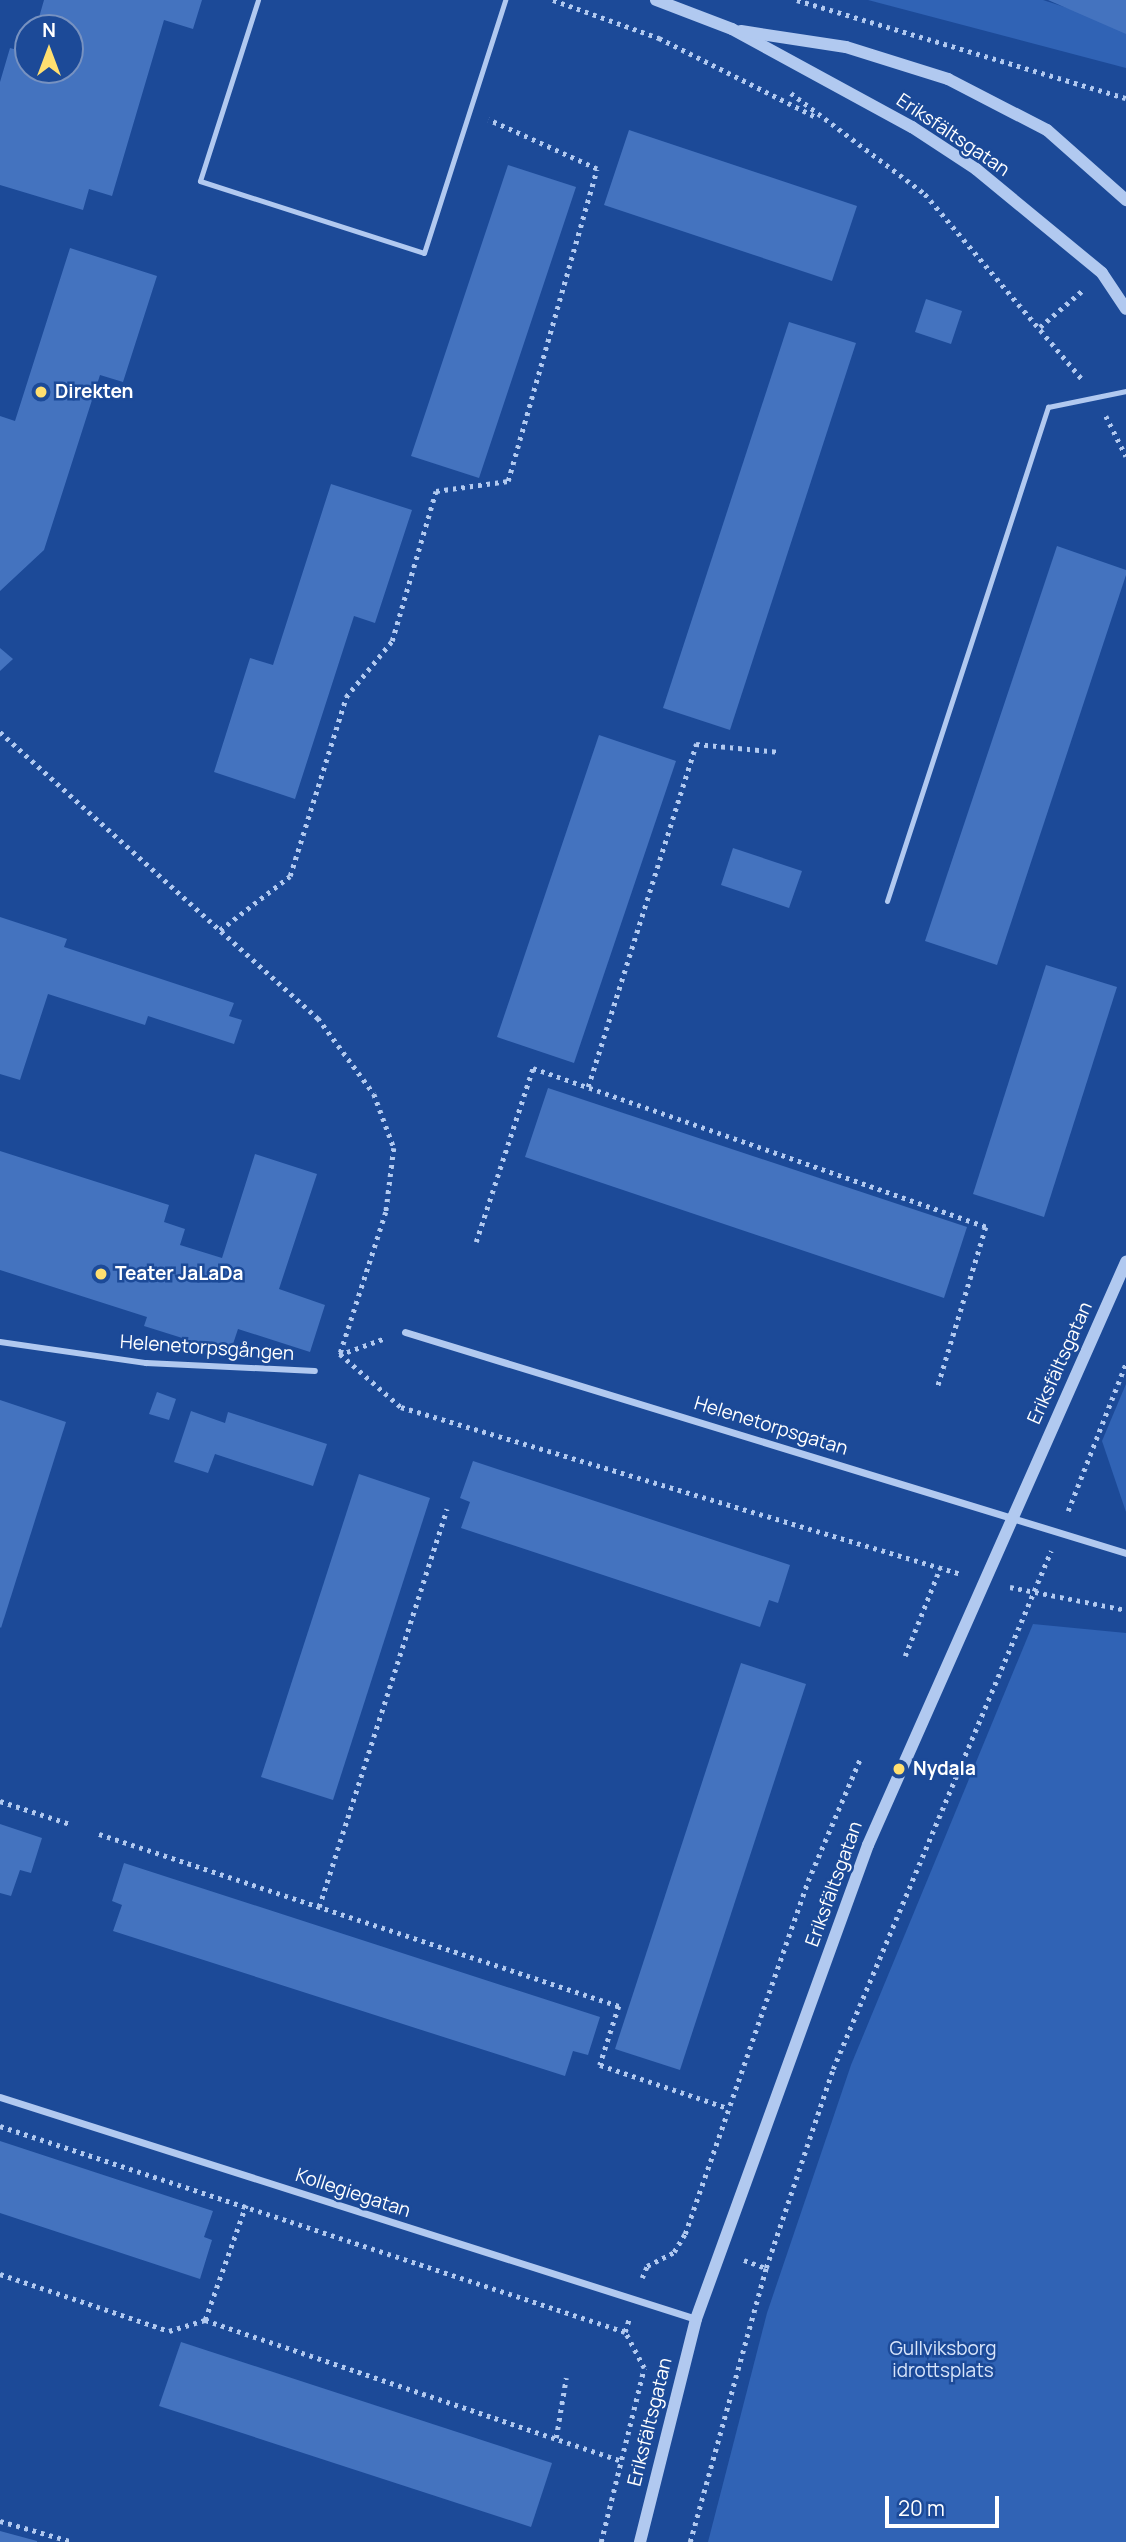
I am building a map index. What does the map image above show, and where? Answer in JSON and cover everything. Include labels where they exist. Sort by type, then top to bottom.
[{"type":"street","name":"Eriksfältsgatan","points":[[656,0],[732,29],[975,169],[1102,273],[1126,309]]},
{"type":"street","name":"Eriksfältsgatan","points":[[732,29],[846,47],[948,79],[1047,130],[1126,200]]},
{"type":"street","name":"Eriksfältsgatan","points":[[640,2542],[696,2319],[868,1845],[1126,1262]]},
{"type":"street","name":"Helenetorpsgatan","points":[[405,1332],[1061,1528],[1126,1553]]},
{"type":"street","name":"Helenetorpsgången","points":[[0,1342],[146,1363],[315,1371]]},
{"type":"street","name":"Kollegiegatan","points":[[0,2097],[696,2319]]},
{"type":"lane","points":[[258,0],[200,181],[424,253],[505,0]]},
{"type":"lane","points":[[887,901],[1048,407],[1094,394],[1126,391]]},
{"type":"path","points":[[552,0],[659,38],[825,121]]},
{"type":"path","points":[[797,0],[1126,98]]},
{"type":"path","points":[[785,87],[825,121],[925,194],[1094,394],[1126,456]]},
{"type":"path","points":[[220,930],[290,876],[346,697],[393,641],[436,491],[508,481],[597,169],[469,111]]},
{"type":"path","points":[[0,732],[220,930],[340,1045],[374,1094],[394,1148],[386,1212],[340,1354],[401,1407],[984,1581],[1126,1610]]},
{"type":"path","points":[[588,1087],[696,744],[780,752]]},
{"type":"path","points":[[476,1242],[533,1068],[986,1227],[937,1388]]},
{"type":"path","name":"Helenetorpsgången","points":[[315,1371],[340,1354],[405,1332]]},
{"type":"path","points":[[690,2542],[766,2269],[833,2069],[1061,1528],[1126,1363]]},
{"type":"path","points":[[319,1906],[447,1509]]},
{"type":"path","points":[[905,1656],[940,1568]]},
{"type":"path","points":[[601,2542],[644,2368],[625,2332],[634,2300],[647,2266],[674,2252],[685,2234],[808,1881],[860,1759]]},
{"type":"path","points":[[0,1801],[70,1824]]},
{"type":"path","points":[[99,1834],[619,2006],[600,2065],[728,2108]]},
{"type":"path","points":[[0,2126],[625,2332]]},
{"type":"path","points":[[205,2320],[246,2205]]},
{"type":"path","points":[[0,2274],[169,2331],[205,2320],[621,2460]]},
{"type":"path","points":[[556,2438],[566,2378]]},
{"type":"path","points":[[0,2521],[73,2542]]},
{"type":"green space","points":[[868,0],[1043,0],[1126,27],[1126,68]]},
{"type":"green space","points":[[1126,1384],[1126,1512],[1102,1441]]},
{"type":"green space","name":"Gullviksborg idrottsplats","points":[[1033,1624],[1126,1633],[1126,2542],[708,2542],[767,2313],[851,2065]]},
{"type":"building","points":[[44,0],[202,0],[193,29],[164,20],[112,196],[89,189],[83,210],[0,185],[0,82],[10,48],[14,49],[14,84],[84,84],[84,14],[40,14]]},
{"type":"building","points":[[1048,0],[1126,0],[1126,34]]},
{"type":"building","points":[[629,130],[857,206],[832,281],[604,205]]},
{"type":"building","points":[[508,165],[576,187],[479,478],[411,456]]},
{"type":"building","points":[[70,248],[157,276],[123,382],[100,375],[44,550],[0,591],[0,416],[15,421]]},
{"type":"building","points":[[926,299],[962,311],[951,344],[915,332]]},
{"type":"building","points":[[789,322],[856,343],[730,730],[663,708]]},
{"type":"building","points":[[331,484],[412,510],[375,623],[354,616],[295,799],[214,772],[250,658],[273,665]]},
{"type":"building","points":[[1057,546],[1126,570],[1126,575],[997,965],[925,941]]},
{"type":"building","points":[[0,648],[13,659],[0,671]]},
{"type":"building","points":[[599,735],[676,761],[574,1063],[497,1037]]},
{"type":"building","points":[[733,848],[802,871],[789,908],[721,885]]},
{"type":"building","points":[[0,917],[67,939],[64,947],[234,1003],[229,1016],[242,1020],[234,1044],[148,1016],[145,1025],[48,994],[20,1080],[0,1074]]},
{"type":"building","points":[[1046,965],[1117,987],[1044,1217],[973,1194]]},
{"type":"building","points":[[548,1088],[967,1227],[944,1298],[525,1157]]},
{"type":"building","points":[[0,1151],[169,1205],[164,1222],[185,1229],[180,1245],[222,1258],[255,1154],[317,1174],[279,1289],[325,1305],[310,1352],[238,1329],[230,1353],[144,1326],[147,1317],[0,1270]]},
{"type":"building","points":[[157,1392],[176,1399],[169,1420],[149,1414]]},
{"type":"building","points":[[0,1400],[66,1422],[1,1628],[0,1627]]},
{"type":"building","points":[[191,1411],[225,1423],[228,1412],[327,1444],[313,1486],[215,1454],[208,1473],[174,1462]]},
{"type":"building","points":[[473,1461],[790,1565],[778,1603],[769,1600],[760,1627],[461,1528],[470,1502],[460,1498]]},
{"type":"building","points":[[359,1474],[430,1498],[333,1800],[261,1777]]},
{"type":"building","points":[[741,1663],[806,1684],[680,2070],[615,2049]]},
{"type":"building","points":[[0,1824],[42,1838],[31,1873],[20,1870],[11,1896],[0,1893]]},
{"type":"building","points":[[124,1863],[600,2017],[588,2055],[573,2051],[565,2076],[113,1931],[122,1905],[112,1901]]},
{"type":"building","points":[[0,2141],[213,2211],[204,2237],[212,2240],[200,2279],[0,2213]]},
{"type":"building","points":[[181,2342],[552,2463],[531,2527],[159,2406]]},
{"type":"building","points":[[0,2531],[37,2541],[37,2542],[0,2542]]},
{"type":"place","name":"Direkten","points":[[41,392]]},
{"type":"place","name":"Teater JaLaDa","points":[[101,1274]]},
{"type":"place","name":"Nydala","points":[[899,1769]]}]
